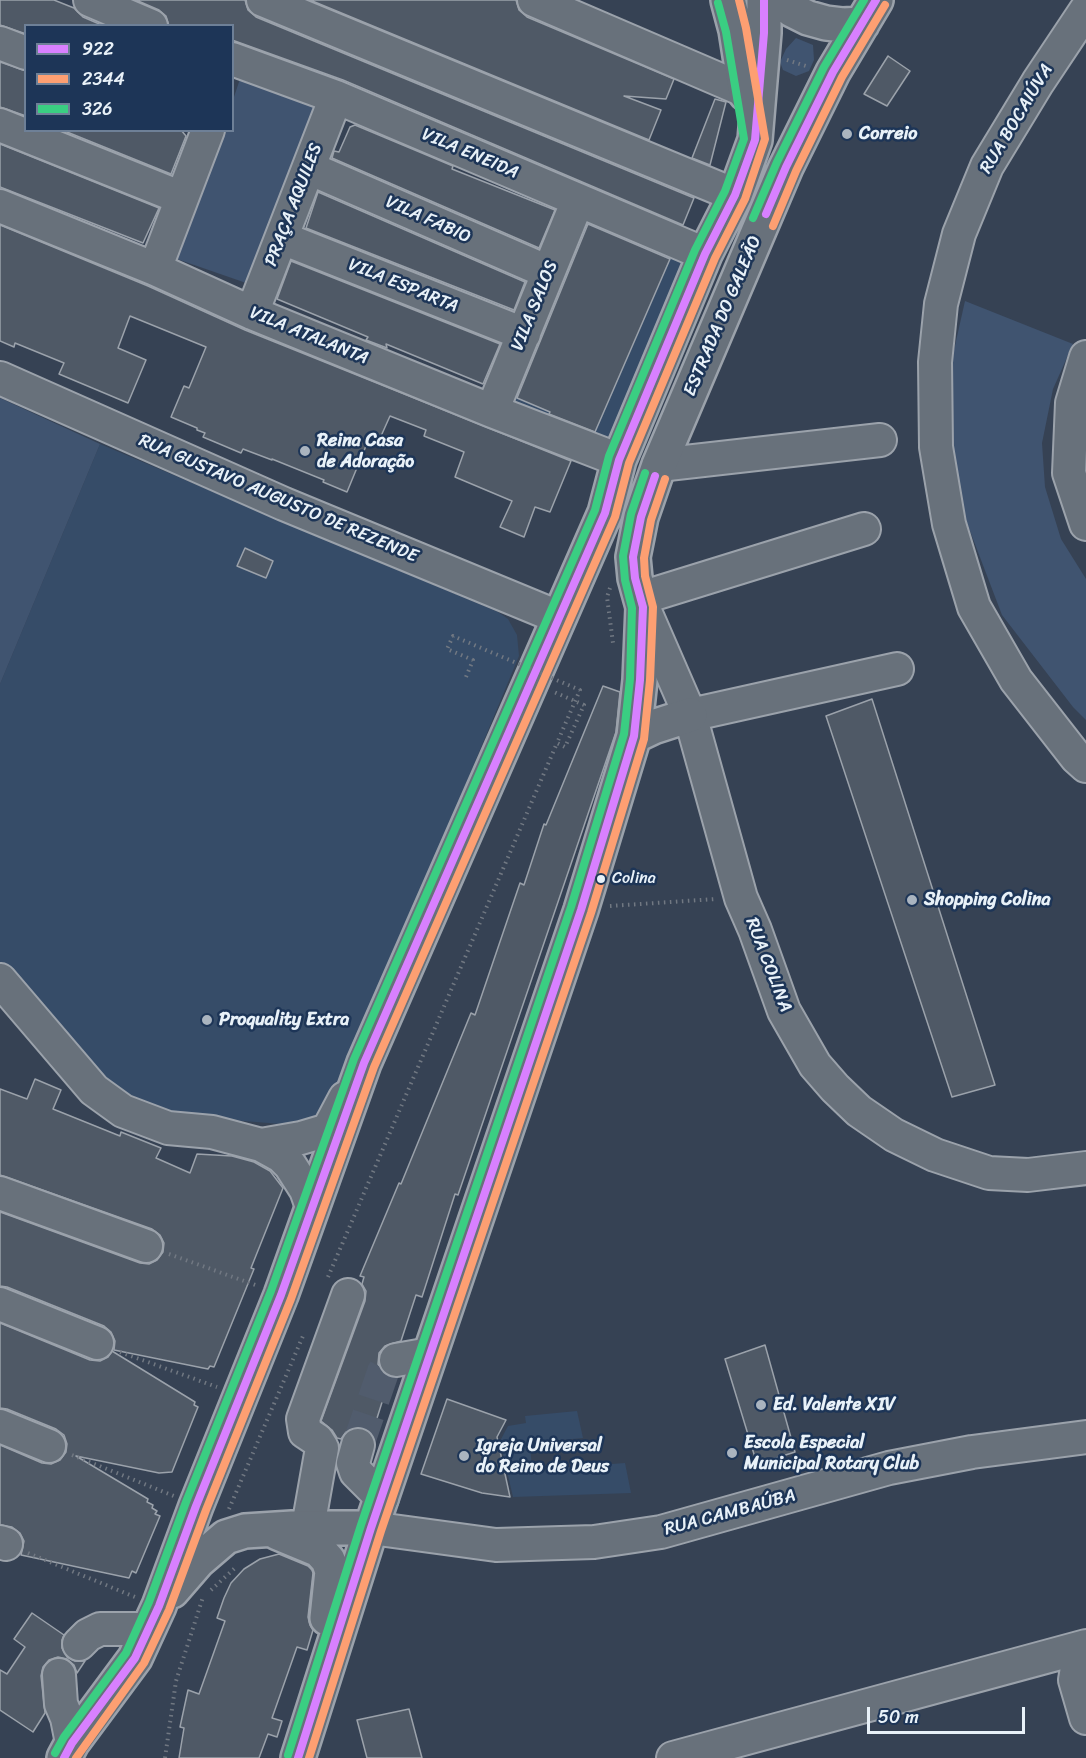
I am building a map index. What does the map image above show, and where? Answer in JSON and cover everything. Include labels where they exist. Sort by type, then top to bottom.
[{"type":"main road","points":[[728,0],[736,30],[755,140]]},
{"type":"main road","points":[[68,1751],[135,1658],[154,1618],[196,1506],[281,1295],[364,1063],[605,513],[619,460],[705,254],[735,195],[755,140],[764,33],[764,0]]},
{"type":"main road","points":[[779,0],[792,10],[825,23],[843,25],[869,12]]},
{"type":"main road","name":"ESTRADA DO GALEÃO","points":[[316,1697],[376,1513],[581,910],[634,736],[640,680],[640,594],[633,557],[641,517],[659,465],[786,167],[833,72],[869,12]]},
{"type":"main road","points":[[634,736],[690,715]]},
{"type":"main road","points":[[154,1618],[198,1562],[226,1537],[245,1531],[289,1528],[376,1513]]},
{"type":"main road","points":[[289,1528],[319,1550],[328,1560],[332,1571],[316,1697],[298,1758]]},
{"type":"street","points":[[90,0],[147,24]]},
{"type":"street","points":[[263,0],[735,195]]},
{"type":"street","points":[[534,0],[746,91]]},
{"type":"street","name":"RUA BOCAIÚVA","points":[[1085,12],[1038,81],[987,166],[959,234],[941,304],[935,362],[936,447],[949,524],[974,607],[1016,680],[1076,757],[1086,766]]},
{"type":"street","points":[[0,43],[24,52]]},
{"type":"street","name":"VILA ENEIDA","points":[[234,65],[336,97],[705,254]]},
{"type":"street","name":"PRAÇA AQUILES","points":[[252,313],[336,97]]},
{"type":"street","points":[[0,125],[182,198]]},
{"type":"street","points":[[155,269],[207,132]]},
{"type":"street","name":"VILA FABIO","points":[[309,168],[548,272]]},
{"type":"street","name":"VILA SALOS","points":[[492,411],[578,201]]},
{"type":"street","name":"VILA ATALANTA","points":[[0,206],[155,269],[252,313],[619,460]]},
{"type":"street","name":"VILA ESPARTA","points":[[282,238],[524,334]]},
{"type":"street","points":[[1086,357],[1072,403],[1069,473],[1086,524]]},
{"type":"street","name":"RUA GUSTAVO AUGUSTO DE REZENDE","points":[[0,378],[284,504],[558,617]]},
{"type":"street","points":[[659,465],[880,440]]},
{"type":"street","points":[[640,594],[864,530]]},
{"type":"street","name":"RUA COLINA","points":[[640,594],[690,715],[741,898],[765,933],[784,1011],[810,1056],[835,1088],[859,1111],[894,1135],[924,1150],[989,1173],[1028,1175],[1086,1168]]},
{"type":"street","points":[[690,715],[897,669]]},
{"type":"street","points":[[0,980],[94,1090],[123,1111],[168,1128],[212,1132],[261,1145],[281,1156],[290,1165],[306,1190],[312,1207]]},
{"type":"street","points":[[261,1145],[328,1130],[364,1063]]},
{"type":"street","points":[[0,1193],[146,1246]]},
{"type":"street","points":[[289,1528],[315,1480],[322,1448],[317,1440],[305,1432],[303,1419],[338,1286]]},
{"type":"street","points":[[0,1304],[98,1343]]},
{"type":"street","points":[[396,1360],[430,1354]]},
{"type":"street","points":[[0,1426],[49,1446]]},
{"type":"street","name":"RUA CAMBAÚBA","points":[[376,1513],[496,1545],[594,1542],[661,1532],[889,1468],[972,1452],[1086,1437]]},
{"type":"street","points":[[358,1445],[353,1463],[376,1513]]},
{"type":"street","points":[[79,1644],[88,1635],[100,1629],[154,1618]]},
{"type":"street","points":[[1085,1646],[1075,1680],[1086,1718]]},
{"type":"street","points":[[673,1758],[1085,1646]]},
{"type":"street","points":[[59,1676],[61,1704],[67,1718],[68,1751]]},
{"type":"path","points":[[338,1286],[580,690],[453,636],[447,649],[473,660],[466,677]]},
{"type":"path","points":[[551,691],[584,705],[565,747],[557,743]]},
{"type":"path","points":[[581,910],[741,898]]},
{"type":"path","points":[[146,1246],[281,1295]]},
{"type":"path","points":[[165,1758],[176,1681],[203,1597],[237,1565],[226,1537],[226,1516],[305,1333]]},
{"type":"path","points":[[98,1343],[241,1395]]},
{"type":"path","points":[[49,1446],[196,1506]]},
{"type":"path","points":[[3,1543],[154,1618]]},
{"type":"shaded area","points":[[796,38],[813,45],[814,60],[809,71],[796,76],[783,70],[780,62],[786,49]]},
{"type":"shaded area","points":[[240,79],[317,106],[252,285],[174,258],[221,132],[234,132],[234,97]]},
{"type":"shaded area","points":[[583,215],[675,245],[685,267],[613,434],[604,438],[516,404],[512,400]]},
{"type":"shaded area","points":[[965,301],[1073,344],[1053,389],[1042,443],[1045,487],[1061,539],[1086,579],[1086,720],[1073,707],[1002,615],[962,510],[943,399]]},
{"type":"shaded area","points":[[0,398],[100,444],[0,684]]},
{"type":"shaded area","points":[[100,444],[498,612],[508,619],[517,635],[519,656],[333,1103],[323,1115],[293,1125],[182,1116],[154,1111],[107,1086],[0,963],[0,684]]},
{"type":"shaded area","points":[[577,1411],[583,1438],[530,1443],[532,1470],[625,1463],[631,1493],[513,1497],[500,1441],[508,1426],[526,1423],[525,1416]]},
{"type":"building","points":[[0,0],[54,0],[74,8],[83,17],[99,24],[24,24],[24,33],[0,25]]},
{"type":"building","points":[[136,0],[245,0],[248,10],[256,17],[694,198],[683,225],[343,80],[234,41],[234,24],[168,24],[166,16],[159,10]]},
{"type":"building","points":[[310,0],[516,0],[519,10],[527,17],[674,79],[666,99],[624,96],[661,110],[649,140]]},
{"type":"building","points":[[888,56],[910,71],[887,106],[864,94]]},
{"type":"building","points":[[0,62],[24,70],[24,115],[0,107]]},
{"type":"building","points":[[715,99],[726,102],[710,165],[692,158]]},
{"type":"building","points":[[355,125],[453,166],[452,169],[555,210],[539,248],[332,158],[334,151],[339,152],[350,127]]},
{"type":"building","points":[[67,132],[183,132],[186,136],[171,174]]},
{"type":"building","points":[[0,144],[159,208],[143,243],[0,187]]},
{"type":"building","points":[[318,192],[525,282],[514,310],[306,228]]},
{"type":"building","points":[[588,224],[670,259],[595,432],[549,414],[550,412],[517,398]]},
{"type":"building","points":[[0,225],[148,286],[245,330],[571,461],[550,512],[535,507],[524,537],[500,527],[512,501],[455,477],[464,452],[424,436],[426,430],[390,416],[377,445],[368,441],[347,492],[272,459],[243,449],[241,453],[203,437],[205,433],[197,428],[171,417],[184,386],[189,388],[206,347],[130,316],[118,348],[146,360],[128,403],[59,374],[64,363],[15,343],[14,347],[0,341]]},
{"type":"building","points":[[291,261],[500,344],[483,384],[386,344],[387,348],[366,340],[368,337],[277,299]]},
{"type":"building","points":[[245,548],[273,561],[266,578],[237,566]]},
{"type":"building","points":[[603,686],[620,692],[616,732],[458,1195],[455,1194],[422,1297],[416,1295],[401,1341],[385,1346],[379,1353],[378,1364],[390,1377],[372,1434],[363,1428],[354,1428],[346,1432],[341,1439],[337,1438],[332,1430],[321,1421],[365,1301],[366,1291],[362,1284],[364,1277],[360,1276],[399,1183],[401,1184],[471,1013],[475,1015],[520,883],[524,885],[544,824],[546,825]]},
{"type":"building","name":"Shopping Colina","points":[[872,699],[995,1085],[952,1097],[826,716]]},
{"type":"building","points":[[35,1079],[61,1090],[53,1109],[120,1136],[121,1132],[161,1148],[156,1158],[190,1173],[197,1154],[232,1156],[254,1162],[270,1171],[283,1188],[251,1268],[254,1269],[214,1367],[210,1366],[208,1369],[114,1350],[115,1341],[111,1332],[104,1326],[0,1286],[0,1212],[140,1263],[149,1264],[157,1260],[163,1252],[164,1243],[160,1235],[152,1229],[0,1175],[0,1089],[27,1099]]},
{"type":"building","points":[[0,1323],[90,1360],[100,1361],[108,1357],[112,1351],[195,1402],[194,1405],[198,1407],[172,1472],[159,1473],[76,1456],[148,1499],[147,1502],[157,1511],[155,1514],[160,1516],[136,1573],[132,1571],[129,1578],[21,1555],[24,1541],[20,1533],[12,1527],[0,1525],[0,1445],[42,1463],[51,1464],[60,1460],[66,1452],[67,1444],[64,1435],[56,1429],[0,1408]]},
{"type":"building","name":"Ed. Valente XIV","points":[[765,1345],[795,1452],[757,1464],[725,1359]]},
{"type":"building","name":"Igreja Universal do Reino de Deus","points":[[447,1399],[506,1420],[497,1437],[510,1497],[482,1493],[421,1474]]},
{"type":"building","points":[[279,1554],[308,1566],[312,1570],[308,1617],[313,1630],[307,1650],[297,1647],[272,1718],[282,1721],[277,1737],[268,1734],[259,1758],[179,1758],[184,1728],[180,1727],[188,1690],[199,1694],[225,1621],[217,1618],[231,1583],[244,1569],[260,1559]]},
{"type":"building","points":[[32,1613],[64,1635],[62,1648],[67,1657],[75,1661],[85,1661],[77,1673],[74,1665],[67,1659],[58,1657],[49,1660],[43,1667],[41,1676],[45,1713],[33,1732],[0,1710],[0,1670],[7,1674],[25,1647],[14,1639]]},
{"type":"building","points":[[409,1709],[422,1758],[367,1758],[357,1720]]},
{"type":"tunnel","points":[[358,1445],[383,1372],[387,1365],[396,1360]]},
{"type":"transit line","name":"2344","points":[[76,1758],[144,1663],[169,1610],[206,1510],[291,1299],[374,1067],[615,517],[629,463],[715,258],[745,199],[765,139],[739,0]]},
{"type":"transit line","name":"922","points":[[64,1758],[72,1743],[135,1658],[159,1606],[196,1506],[281,1295],[364,1063],[605,513],[619,460],[705,254],[735,195],[755,140],[764,33],[764,0]]},
{"type":"transit line","name":"326","points":[[753,218],[777,162],[824,67],[864,0]]},
{"type":"transit line","name":"922","points":[[766,214],[786,167],[833,72],[876,0]]},
{"type":"transit line","name":"326","points":[[55,1753],[64,1737],[126,1653],[149,1602],[186,1502],[271,1291],[354,1059],[595,510],[609,456],[695,250],[725,191],[744,139],[726,32],[718,3]]},
{"type":"transit line","name":"2344","points":[[773,226],[796,171],[842,77],[885,5]]},
{"type":"transit line","name":"326","points":[[288,1755],[361,1525],[571,907],[624,734],[630,679],[632,608],[625,580],[623,556],[631,514],[645,473]]},
{"type":"transit line","name":"922","points":[[298,1758],[371,1528],[581,910],[634,736],[640,680],[643,607],[635,578],[633,557],[641,517],[655,476]]},
{"type":"transit line","name":"2344","points":[[309,1758],[381,1531],[591,913],[644,739],[650,680],[653,607],[645,576],[644,558],[651,520],[665,479]]},
{"type":"place","name":"Correio","points":[[847,134]]},
{"type":"place","name":"Reina Casa de Adoração","points":[[305,451]]},
{"type":"place","name":"Colina","points":[[601,879]]},
{"type":"place","name":"Shopping Colina","points":[[912,900]]},
{"type":"place","name":"Proquality Extra","points":[[207,1020]]},
{"type":"place","name":"Ed. Valente XIV","points":[[761,1405]]},
{"type":"place","name":"Escola Especial Municipal Rotary Club","points":[[732,1453]]},
{"type":"place","name":"Igreja Universal do Reino de Deus","points":[[464,1456]]}]
